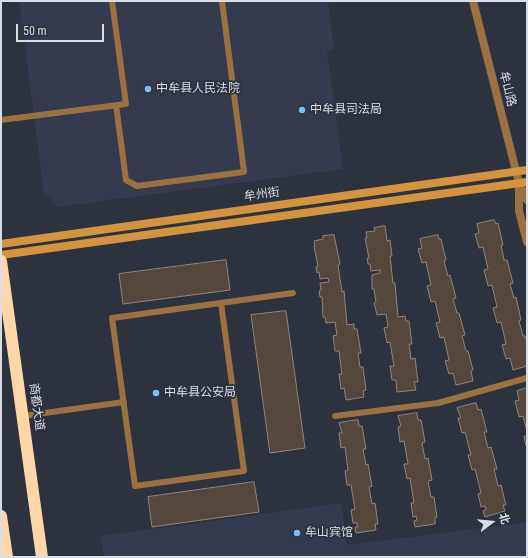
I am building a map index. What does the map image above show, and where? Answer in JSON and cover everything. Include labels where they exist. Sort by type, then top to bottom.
[{"type":"highway","name":"商都大道","points":[[1,261],[42,557]]},
{"type":"highway","points":[[1,516],[7,557]]},
{"type":"street","name":"牟山路","points":[[473,1],[516,172],[523,183],[527,200]]},
{"type":"street","name":"牟州街","points":[[1,244],[527,170]]},
{"type":"street","name":"牟山路","points":[[523,183],[519,211],[527,242]]},
{"type":"street","name":"牟州街","points":[[1,255],[523,183]]},
{"type":"lane","points":[[1,120],[126,104],[112,1]]},
{"type":"lane","points":[[116,105],[126,180],[137,186],[244,172],[222,1]]},
{"type":"lane","points":[[221,303],[244,470],[135,486],[112,318],[293,293]]},
{"type":"lane","points":[[335,416],[438,403],[527,378]]},
{"type":"lane","points":[[23,416],[124,402]]},
{"type":"shaded area","name":"中牟县人民法院","points":[[19,1],[328,1],[334,50],[327,51],[343,169],[58,207],[44,193]]},
{"type":"shaded area","name":"牟山宾馆","points":[[341,503],[347,545],[527,522],[527,557],[104,557],[101,536]]},
{"type":"building","points":[[494,220],[496,224],[498,223],[503,245],[501,245],[504,260],[507,260],[513,283],[510,284],[514,298],[516,297],[521,320],[519,321],[523,336],[525,336],[527,342],[527,366],[513,370],[510,358],[506,359],[502,345],[506,344],[501,322],[497,323],[493,308],[497,307],[492,285],[488,286],[484,270],[488,269],[483,247],[479,248],[475,234],[479,233],[477,224]]},
{"type":"building","points":[[385,226],[387,241],[390,240],[392,256],[390,256],[393,283],[395,283],[398,317],[405,316],[406,321],[409,321],[412,344],[409,344],[411,359],[415,358],[418,382],[414,382],[416,390],[397,392],[396,380],[392,380],[390,366],[394,366],[390,342],[387,343],[384,328],[388,327],[386,314],[377,315],[374,303],[376,302],[374,289],[372,289],[372,275],[380,273],[380,270],[371,271],[370,264],[368,264],[367,258],[369,258],[365,238],[367,238],[366,232],[375,231],[374,228]]},
{"type":"building","points":[[334,235],[340,264],[338,265],[342,292],[344,291],[347,325],[354,324],[354,329],[357,329],[361,353],[358,353],[360,367],[363,367],[366,390],[363,391],[364,397],[346,400],[344,388],[341,389],[339,374],[342,374],[339,351],[335,351],[333,336],[337,335],[335,322],[326,323],[325,317],[323,317],[322,297],[320,297],[319,291],[321,290],[320,283],[329,282],[328,278],[320,279],[319,272],[317,273],[316,267],[318,266],[314,246],[314,241],[323,239],[323,236]]},
{"type":"building","points":[[438,235],[439,239],[441,239],[446,260],[444,261],[448,276],[450,275],[456,298],[453,299],[457,313],[459,313],[465,335],[462,336],[473,370],[471,371],[473,381],[456,385],[453,373],[449,374],[445,361],[449,360],[444,337],[440,338],[436,323],[440,322],[435,301],[431,302],[427,286],[431,285],[426,262],[422,263],[418,249],[422,248],[420,239]]},
{"type":"building","points":[[226,260],[230,290],[123,304],[119,274]]},
{"type":"building","points":[[286,311],[305,448],[270,453],[251,315]]},
{"type":"building","points":[[527,388],[527,431],[523,416],[519,417],[515,401],[519,400],[517,391]]},
{"type":"building","points":[[476,403],[478,410],[481,409],[487,432],[484,432],[488,448],[491,447],[497,469],[494,469],[498,486],[501,485],[506,505],[503,505],[505,511],[485,517],[483,511],[486,510],[485,506],[481,507],[478,494],[481,493],[475,469],[472,470],[468,455],[471,455],[465,432],[462,433],[458,418],[461,418],[457,408]]},
{"type":"building","points":[[417,413],[418,420],[421,420],[425,442],[422,443],[425,459],[428,458],[432,480],[428,481],[431,497],[434,497],[437,517],[435,518],[435,524],[415,527],[414,521],[417,520],[416,516],[413,517],[411,503],[414,503],[410,478],[407,479],[404,464],[408,464],[404,441],[400,442],[398,427],[401,426],[398,416]]},
{"type":"building","points":[[358,420],[359,426],[362,426],[366,449],[363,449],[366,465],[368,464],[372,486],[369,487],[372,504],[375,503],[378,524],[375,524],[376,530],[356,533],[355,527],[358,527],[357,523],[353,523],[351,510],[355,509],[351,485],[347,485],[345,471],[348,470],[345,447],[341,448],[339,433],[342,433],[339,423]]},
{"type":"building","points":[[527,436],[527,449],[524,437]]},
{"type":"building","points":[[254,482],[259,512],[152,527],[148,497]]},
{"type":"place","name":"中牟县人民法院","points":[[148,89]]},
{"type":"place","name":"中牟县司法局","points":[[302,110]]},
{"type":"place","name":"中牟县公安局","points":[[156,393]]},
{"type":"place","name":"牟山宾馆","points":[[297,533]]}]
